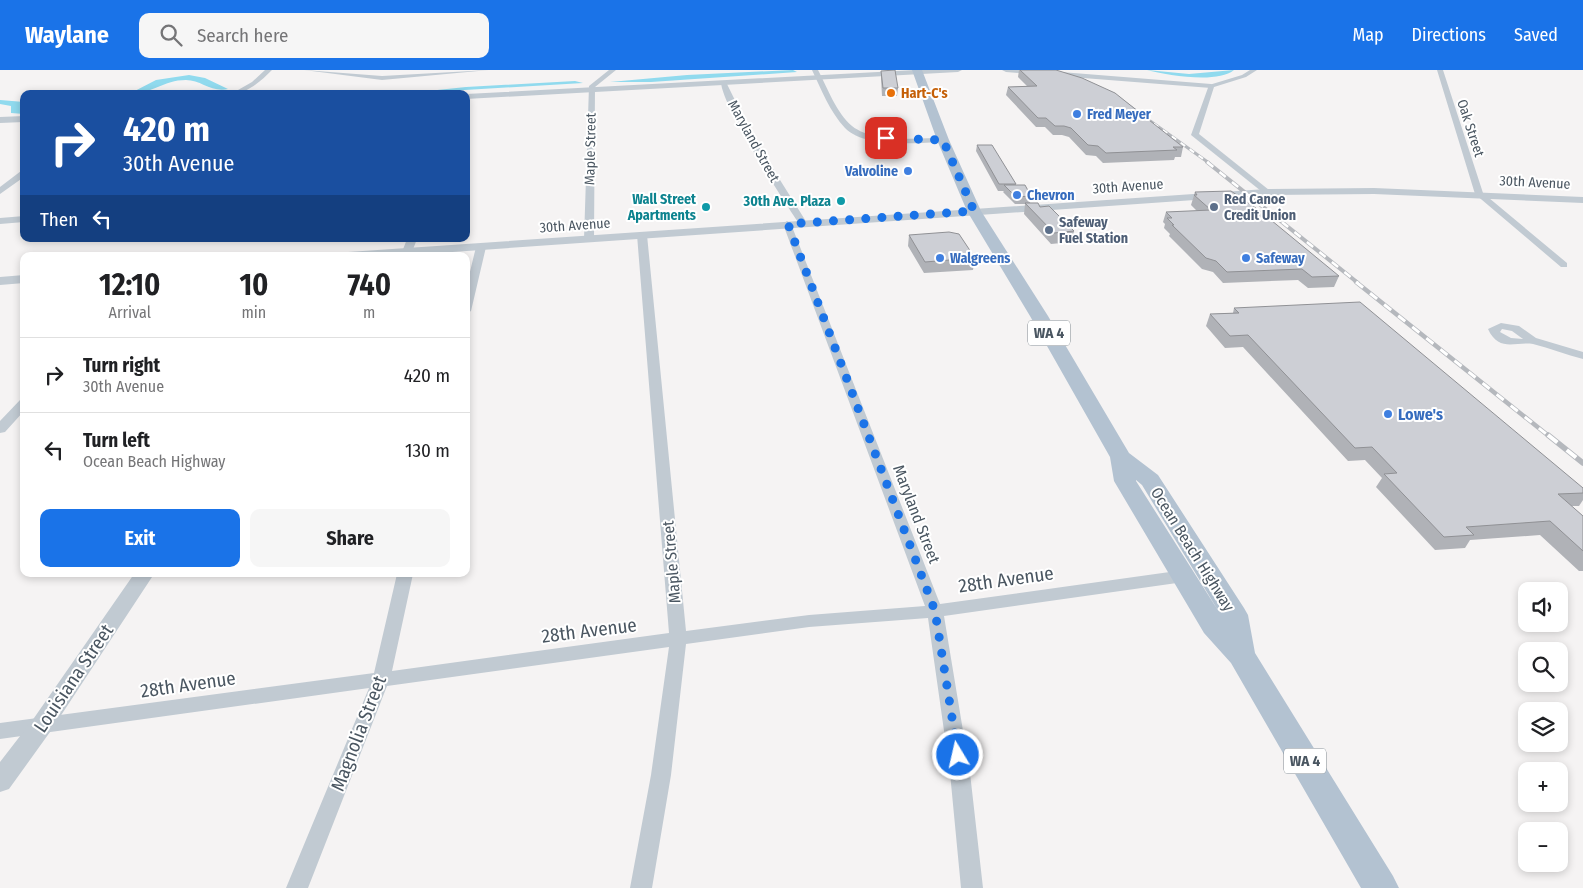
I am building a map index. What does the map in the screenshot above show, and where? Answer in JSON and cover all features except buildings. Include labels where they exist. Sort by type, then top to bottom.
[{"type":"main road","name":"Ocean Beach Highway","points":[[917,71],[943,140],[974,211],[1009,266],[1120,457],[1126,481],[1214,626],[1241,655],[1381,888]]},
{"type":"main road","name":"Ocean Beach Highway","points":[[1120,457],[1150,480],[1235,615],[1241,655]]},
{"type":"street","points":[[241,90],[254,83],[269,70]]},
{"type":"street","points":[[307,70],[382,78],[486,70]]},
{"type":"street","name":"Maple Street","points":[[589,239],[592,86],[614,70]]},
{"type":"street","points":[[470,97],[723,82],[817,74],[958,70]]},
{"type":"street","points":[[1006,70],[1211,86],[1244,76],[1254,70]]},
{"type":"street","name":"Oak Street","points":[[1440,70],[1479,194]]},
{"type":"street","points":[[817,74],[849,127],[867,136],[943,140]]},
{"type":"street","name":"Maryland Street","points":[[723,82],[735,111],[795,223],[935,611],[960,773],[972,888]]},
{"type":"street","points":[[1211,86],[1195,135],[1266,192]]},
{"type":"street","points":[[0,120],[20,119]]},
{"type":"street","points":[[0,191],[20,176]]},
{"type":"street","points":[[12,182],[20,181]]},
{"type":"street","name":"30th Avenue","points":[[407,252],[795,223],[1266,192],[1479,194],[1583,200]]},
{"type":"street","points":[[1479,194],[1564,265]]},
{"type":"street","points":[[0,221],[20,220]]},
{"type":"street","name":"Maple Street","points":[[641,888],[661,775],[678,640],[642,235]]},
{"type":"street","points":[[407,252],[411,242]]},
{"type":"street","points":[[470,294],[481,247]]},
{"type":"street","points":[[0,281],[20,279]]},
{"type":"street","points":[[1530,340],[1583,356]]},
{"type":"street","points":[[0,429],[20,407]]},
{"type":"street","name":"28th Avenue","points":[[0,730],[810,621],[935,611],[1184,576]]},
{"type":"street","name":"Louisiana Street","points":[[0,781],[42,725],[142,577]]},
{"type":"street","name":"Magnolia Street","points":[[297,888],[381,679],[404,577]]},
{"type":"water","points":[[793,70],[797,72],[651,82],[610,82],[687,75]]},
{"type":"water","points":[[1147,70],[1189,74],[1234,70],[1216,77],[1192,77]]},
{"type":"water","points":[[189,75],[205,78],[228,89],[212,88],[186,80],[171,82],[150,90],[137,90],[156,80]]},
{"type":"water","points":[[575,81],[583,83],[437,90]]},
{"type":"water","points":[[0,100],[20,102],[20,114],[11,113],[11,106],[0,104]]},
{"type":"railway","points":[[1118,98],[1209,163]]},
{"type":"railway","points":[[1207,162],[1358,283]]},
{"type":"railway","points":[[1356,282],[1550,437]]},
{"type":"railway","points":[[1548,435],[1583,463]]},
{"type":"place","name":"Hart-C's","points":[[891,93]]},
{"type":"place","name":"Fred Meyer","points":[[1077,114]]},
{"type":"place","name":"Valvoline","points":[[908,171]]},
{"type":"place","name":"Chevron","points":[[1017,195]]},
{"type":"place","name":"30th Ave. Plaza","points":[[841,201]]},
{"type":"place","name":"Wall Street Apartments","points":[[706,207]]},
{"type":"place","name":"Red Canoe Credit Union","points":[[1214,207]]},
{"type":"place","name":"Safeway Fuel Station","points":[[1049,230]]},
{"type":"place","name":"Walgreens","points":[[940,258]]},
{"type":"place","name":"Safeway","points":[[1246,258]]},
{"type":"place","name":"Lowe's","points":[[1388,414]]},
{"type":"route","points":[[886,138],[900,140],[943,140],[974,211],[788,224],[935,611],[958,755]]}]
